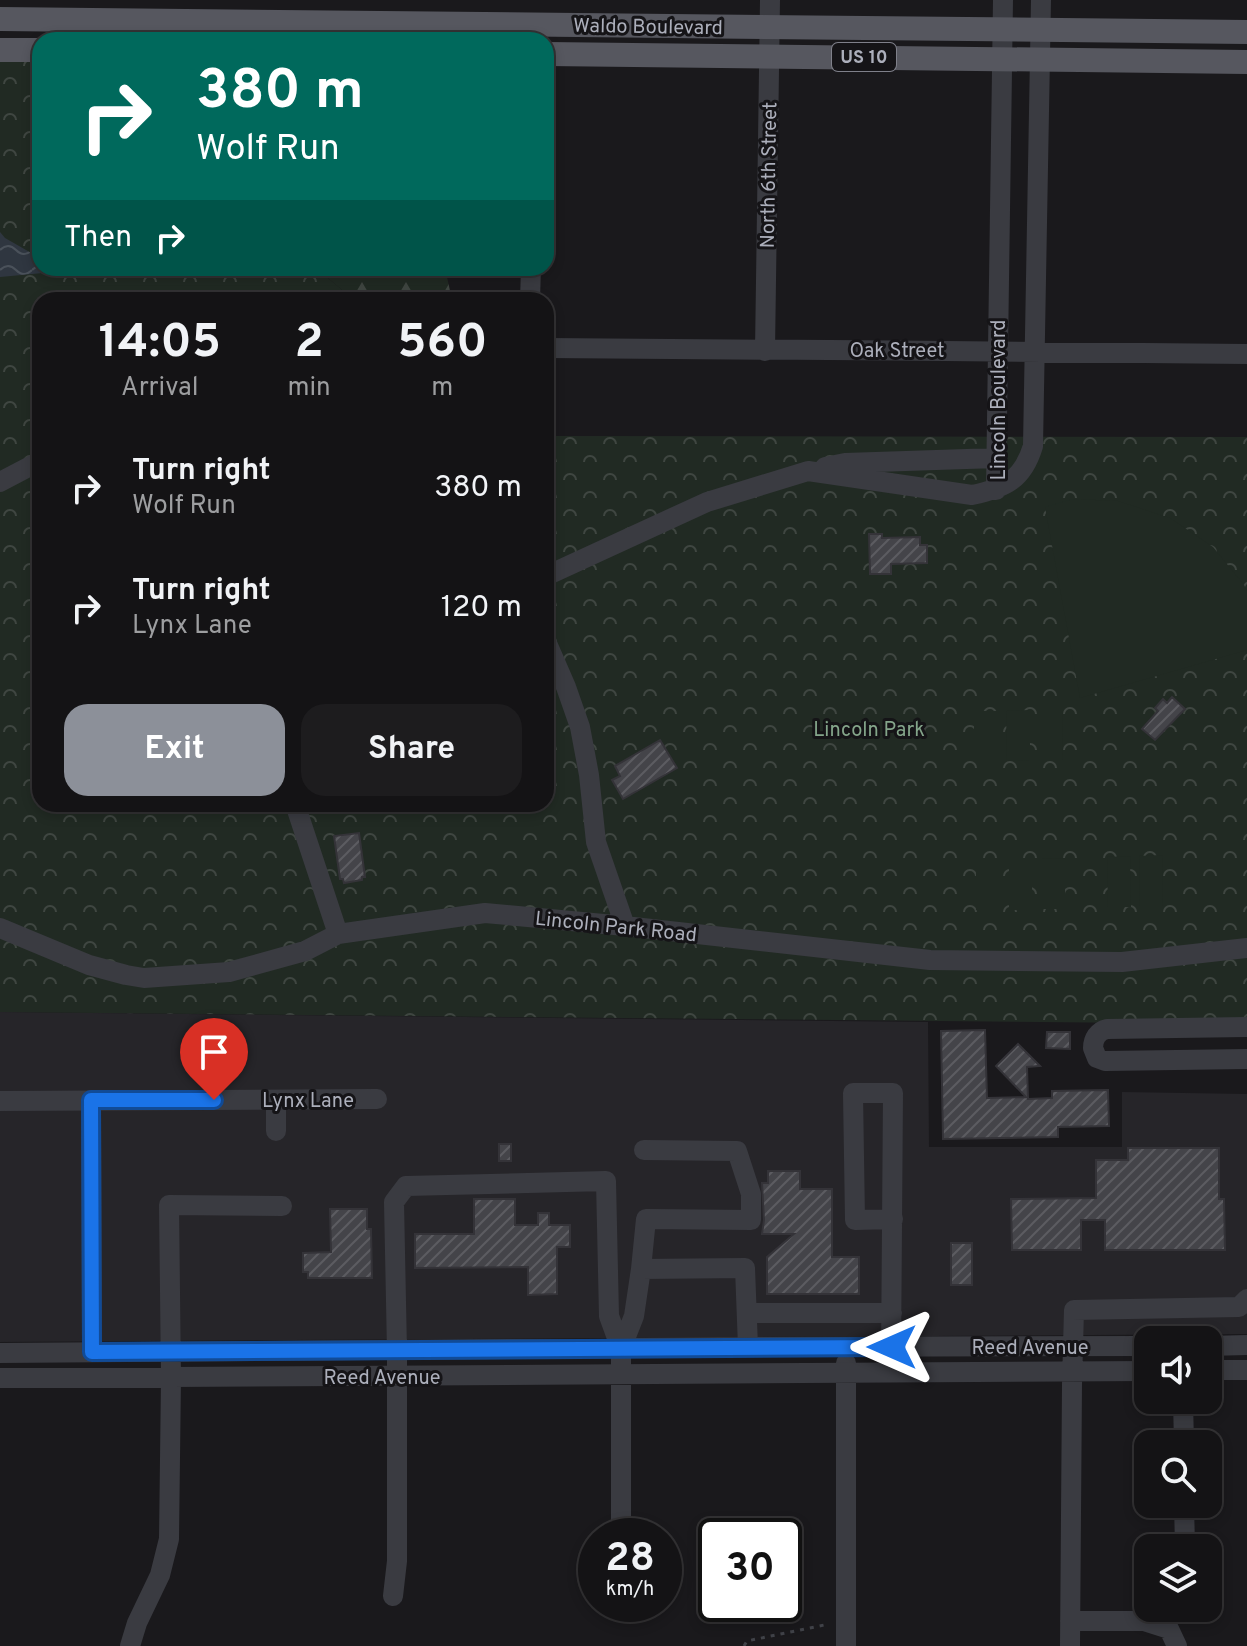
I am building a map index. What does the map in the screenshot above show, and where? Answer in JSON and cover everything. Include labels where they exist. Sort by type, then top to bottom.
[{"type":"main road","name":"Waldo Boulevard","points":[[0,19],[537,32],[770,27],[1247,32]]},
{"type":"main road","points":[[0,50],[32,50]]},
{"type":"main road","name":"Waldo Boulevard","points":[[554,54],[1247,62]]},
{"type":"street","name":"North 6th Street","points":[[765,351],[770,0]]},
{"type":"street","name":"Lincoln Boulevard","points":[[996,490],[1003,0]]},
{"type":"street","name":"Lincoln Boulevard","points":[[996,490],[1020,474],[1033,446],[1041,0]]},
{"type":"street","name":"Oak Street","points":[[554,348],[1247,354]]},
{"type":"street","points":[[554,572],[707,502],[808,471],[845,463],[997,458]]},
{"type":"street","points":[[0,482],[32,465]]},
{"type":"street","points":[[808,471],[972,495],[996,490]]},
{"type":"street","points":[[554,659],[580,727],[596,842],[625,926]]},
{"type":"street","points":[[298,812],[338,934]]},
{"type":"street","name":"Lincoln Park Road","points":[[0,928],[89,965],[144,978],[229,972],[305,951],[338,934],[485,913],[930,960],[1122,962],[1247,948]]},
{"type":"street","points":[[1247,1027],[1107,1029],[1096,1037],[1093,1048],[1097,1058],[1105,1061],[1247,1059]]},
{"type":"street","points":[[891,1373],[893,1219],[893,1093],[853,1093],[855,1220],[893,1219]]},
{"type":"street","name":"Lynx Lane","points":[[0,1101],[377,1099]]},
{"type":"street","points":[[91,1100],[92,1352]]},
{"type":"street","points":[[276,1100],[276,1131]]},
{"type":"street","points":[[621,1349],[634,1316],[646,1219],[751,1220],[751,1194],[737,1151],[644,1150]]},
{"type":"street","points":[[393,1596],[397,1561],[394,1202],[406,1186],[606,1181],[609,1316],[621,1349],[621,1518]]},
{"type":"street","points":[[130,1646],[137,1623],[160,1575],[169,1539],[169,1205],[282,1206]]},
{"type":"street","points":[[641,1269],[745,1268],[748,1347]]},
{"type":"street","points":[[1070,1646],[1074,1310],[1239,1307],[1247,1299]]},
{"type":"street","points":[[747,1313],[892,1313]]},
{"type":"street","points":[[1222,1346],[1247,1345]]},
{"type":"street","name":"Reed Avenue","points":[[0,1353],[1134,1346]]},
{"type":"street","points":[[846,1347],[846,1646]]},
{"type":"street","points":[[1222,1370],[1247,1370]]},
{"type":"street","name":"Reed Avenue","points":[[0,1378],[1134,1371]]},
{"type":"street","points":[[1070,1621],[1144,1621],[1169,1629],[1177,1646]]},
{"type":"path","points":[[744,1646],[747,1641],[829,1624]]},
{"type":"shaded area","points":[[0,1012],[928,1022],[929,1147],[1122,1147],[1122,1092],[1247,1094],[1247,1334],[1222,1334],[1222,1326],[1134,1326],[1134,1335],[0,1342]]},
{"type":"green space","name":"Lincoln Park","points":[[0,58],[32,59],[32,276],[326,276],[344,292],[32,292],[32,812],[554,812],[554,436],[1247,437],[1247,1024],[0,1012]]},
{"type":"green space","points":[[326,276],[447,276],[450,292],[344,292]]},
{"type":"green space","points":[[1073,499],[1118,501],[1170,518],[1213,547],[1247,591],[1247,650],[1080,698],[1045,507]]},
{"type":"green space","points":[[1030,710],[1030,760],[1007,761],[1006,711]]},
{"type":"green space","points":[[1039,710],[1062,710],[1063,760],[1039,760]]},
{"type":"green space","points":[[974,711],[997,711],[997,761],[974,761]]},
{"type":"green space","points":[[1162,855],[1163,906],[1140,906],[1139,856]]},
{"type":"green space","points":[[1130,856],[1131,907],[1108,907],[1107,857]]},
{"type":"green space","points":[[1065,858],[1065,909],[1042,909],[1042,859]]},
{"type":"green space","points":[[976,859],[999,859],[999,910],[976,910]]},
{"type":"green space","points":[[1009,859],[1032,859],[1032,910],[1009,910]]},
{"type":"water","points":[[0,232],[32,253],[32,274],[0,277]]},
{"type":"building","points":[[869,534],[882,534],[882,538],[920,537],[920,545],[927,545],[927,563],[891,564],[891,574],[870,574]]},
{"type":"building","points":[[1172,697],[1185,709],[1155,740],[1142,729],[1158,711],[1155,708],[1163,699],[1167,703]]},
{"type":"building","points":[[660,740],[677,768],[623,799],[612,780],[620,776],[615,766]]},
{"type":"building","points":[[359,833],[365,877],[344,883],[340,879],[334,836]]},
{"type":"building","points":[[985,1030],[987,1098],[1026,1097],[996,1066],[1018,1044],[1040,1066],[1027,1067],[1028,1099],[1052,1098],[1052,1091],[1108,1090],[1109,1126],[1058,1127],[1058,1137],[943,1139],[941,1031]]},
{"type":"building","points":[[1047,1032],[1070,1032],[1070,1049],[1046,1048]]},
{"type":"building","points":[[499,1144],[511,1144],[511,1161],[499,1161]]},
{"type":"building","points":[[1128,1148],[1219,1148],[1219,1199],[1224,1199],[1225,1250],[1105,1250],[1105,1220],[1081,1220],[1081,1250],[1012,1250],[1011,1199],[1096,1198],[1096,1160],[1128,1160]]},
{"type":"building","points":[[768,1171],[800,1171],[800,1189],[832,1189],[832,1257],[859,1257],[859,1294],[767,1294],[767,1257],[794,1234],[762,1234],[762,1183],[768,1183]]},
{"type":"building","points":[[474,1199],[515,1199],[515,1225],[538,1225],[538,1213],[549,1213],[549,1225],[570,1225],[570,1247],[557,1247],[557,1294],[528,1295],[528,1267],[415,1268],[415,1234],[474,1234]]},
{"type":"building","points":[[330,1209],[367,1209],[367,1229],[371,1229],[372,1278],[308,1278],[308,1272],[303,1272],[303,1253],[331,1252]]},
{"type":"building","points":[[951,1243],[972,1243],[972,1285],[951,1285]]},
{"type":"route","points":[[214,1100],[91,1100],[92,1352],[892,1347]]}]
